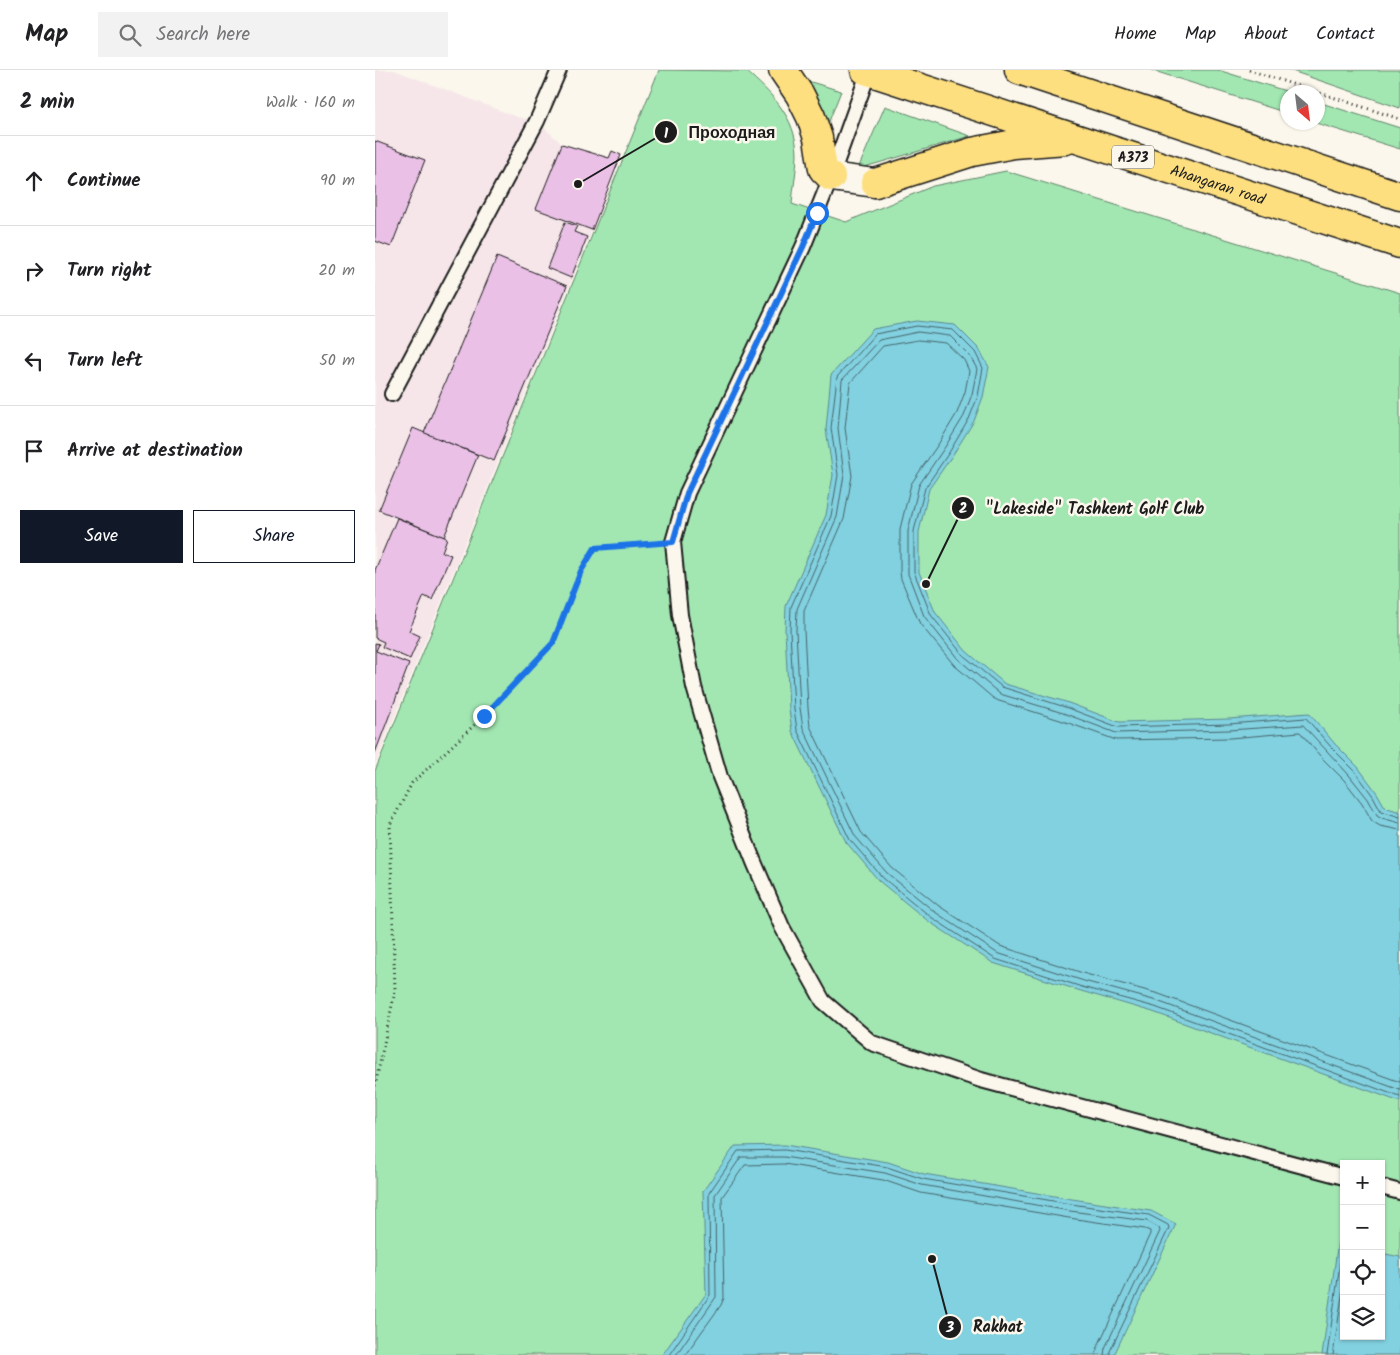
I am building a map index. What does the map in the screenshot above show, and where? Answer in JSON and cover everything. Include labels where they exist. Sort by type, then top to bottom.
[{"type":"highway","points":[[783,70],[800,95],[811,117],[823,169],[831,177]]},
{"type":"highway","points":[[1019,70],[1400,196]]},
{"type":"highway","name":"Ahangaran road","points":[[867,71],[1400,244]]},
{"type":"highway","points":[[875,183],[971,152],[1014,144],[1077,139]]},
{"type":"street","points":[[831,177],[875,183]]},
{"type":"lane","points":[[392,394],[537,121],[559,70]]},
{"type":"lane","points":[[867,71],[831,177],[803,247],[687,493],[673,542],[680,615],[694,687],[720,777],[783,928],[823,1001],[872,1043],[981,1080],[1340,1176]]},
{"type":"lane","points":[[1385,1188],[1400,1192]]},
{"type":"path","points":[[1249,70],[1400,119]]},
{"type":"path","points":[[375,1086],[395,991],[390,825],[412,783],[484,716],[553,643],[581,571],[595,548],[673,542]]},
{"type":"shaded area","points":[[375,70],[394,70],[517,117],[537,121],[562,144],[609,158],[612,151],[621,155],[375,765]]},
{"type":"green space","points":[[659,70],[746,71],[781,107],[792,129],[796,141],[797,154],[792,204],[846,222],[933,186],[1006,171],[1400,293],[1400,1355],[375,1355],[375,771]]},
{"type":"green space","points":[[1151,70],[1218,70],[1280,89],[1280,111]]},
{"type":"green space","points":[[1289,70],[1400,70],[1400,108]]},
{"type":"green space","points":[[801,79],[841,91],[826,129]]},
{"type":"green space","points":[[1325,104],[1400,128],[1400,149],[1325,126]]},
{"type":"green space","points":[[885,106],[970,136],[858,169]]},
{"type":"water","points":[[917,321],[955,325],[979,349],[989,367],[983,397],[974,421],[929,489],[919,532],[919,572],[935,612],[966,651],[1005,684],[1066,702],[1119,722],[1229,719],[1309,713],[1335,744],[1358,767],[1385,807],[1400,812],[1400,1102],[1153,1012],[993,963],[928,921],[879,881],[846,842],[792,731],[785,630],[786,606],[826,515],[833,475],[826,429],[831,375],[873,329]]},
{"type":"water","points":[[785,1145],[888,1162],[924,1174],[1151,1211],[1176,1224],[1114,1355],[662,1355],[706,1294],[703,1191],[735,1146]]},
{"type":"water","points":[[1338,1242],[1340,1242],[1340,1340],[1385,1340],[1385,1254],[1400,1257],[1400,1355],[1322,1355]]},
{"type":"building","points":[[375,141],[425,160],[391,247],[375,241]]},
{"type":"building","points":[[562,144],[609,158],[612,151],[621,155],[592,230],[536,209]]},
{"type":"building","points":[[565,222],[577,226],[574,232],[587,237],[571,278],[547,268]]},
{"type":"building","points":[[497,257],[567,286],[494,461],[424,433]]},
{"type":"building","points":[[413,428],[478,455],[444,537],[379,510]]},
{"type":"building","points":[[397,518],[447,538],[442,552],[451,555],[432,600],[424,596],[409,631],[420,636],[410,659],[382,647],[384,642],[375,638],[375,570]]},
{"type":"building","points":[[375,643],[379,644],[376,651],[409,664],[375,753]]},
{"type":"place","name":"Проходная","points":[[578,184]]},
{"type":"place","name":"\"Lakeside\" Tashkent Golf Club","points":[[926,584]]},
{"type":"place","name":"Rakhat","points":[[932,1259]]},
{"type":"route","points":[[484,716],[553,643],[581,571],[595,548],[673,542],[687,493],[753,355],[817,213]]}]
